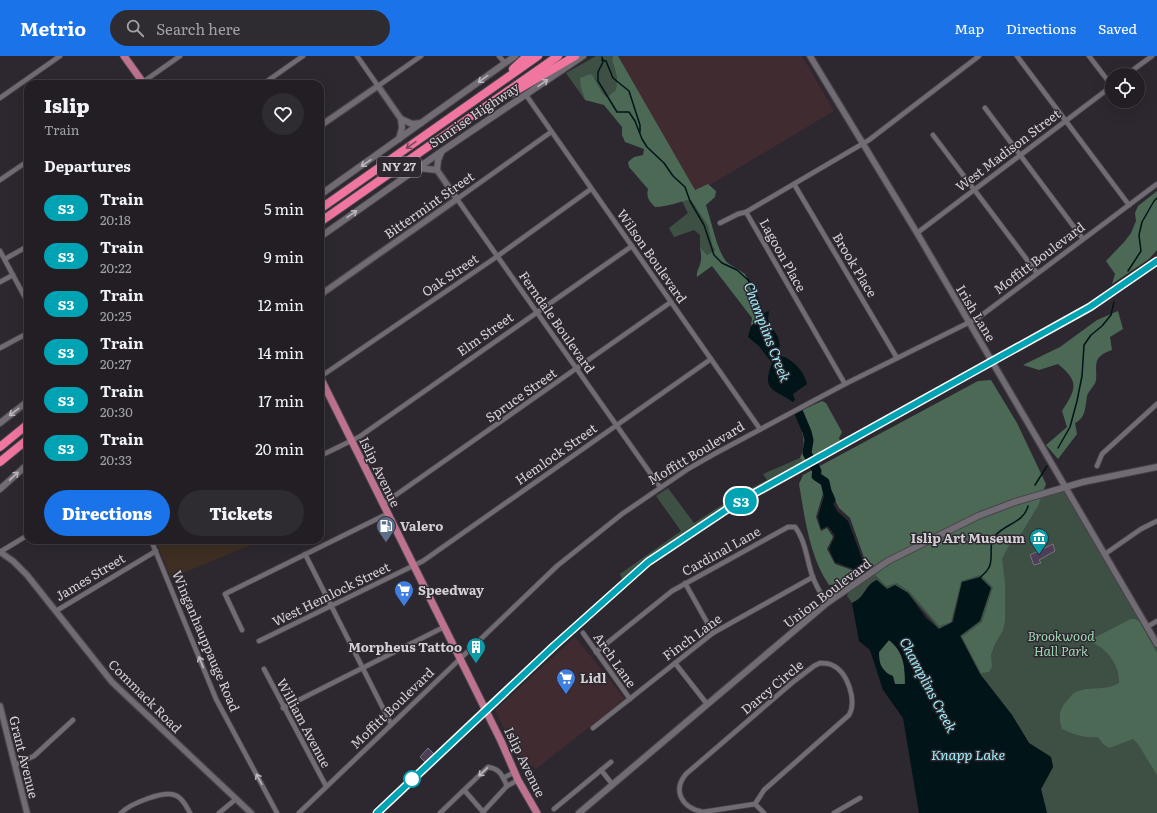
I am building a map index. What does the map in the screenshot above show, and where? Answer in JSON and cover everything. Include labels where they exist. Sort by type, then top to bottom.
[{"type":"highway","points":[[493,88],[527,56]]},
{"type":"highway","name":"Sunrise Highway","points":[[324,206],[538,56]]},
{"type":"highway","name":"Sunrise Highway","points":[[324,219],[558,56]]},
{"type":"highway","points":[[478,112],[575,56]]},
{"type":"highway","points":[[0,447],[24,427]]},
{"type":"highway","points":[[0,462],[24,442]]},
{"type":"main road","points":[[124,56],[140,80]]},
{"type":"main road","name":"Sunrise Highway","points":[[324,192],[515,56]]},
{"type":"main road","name":"Sunrise Highway","points":[[324,234],[442,151],[583,56]]},
{"type":"main road","points":[[401,119],[412,124],[423,122]]},
{"type":"main road","points":[[398,140],[402,128],[401,119]]},
{"type":"main road","points":[[418,168],[437,170],[438,160],[442,151]]},
{"type":"main road","name":"Islip Avenue","points":[[324,385],[460,658],[518,780],[537,813]]},
{"type":"main road","points":[[0,422],[24,404]]},
{"type":"main road","name":"Union Boulevard","points":[[579,813],[827,604],[888,561],[947,530],[1003,506],[1065,487],[1157,466]]},
{"type":"main road","points":[[0,489],[24,468]]},
{"type":"street","points":[[26,80],[60,56]]},
{"type":"street","points":[[146,80],[180,56]]},
{"type":"street","points":[[269,80],[303,56]]},
{"type":"street","points":[[357,56],[401,119]]},
{"type":"street","points":[[324,123],[421,56]]},
{"type":"street","points":[[499,56],[504,63]]},
{"type":"street","name":"Irish Lane","points":[[810,56],[917,233],[1157,644]]},
{"type":"street","name":"Lagoon Place","points":[[845,384],[746,212],[863,143],[979,56]]},
{"type":"street","points":[[1017,56],[1129,204]]},
{"type":"street","points":[[1089,56],[1105,77]]},
{"type":"street","points":[[1136,68],[1152,56]]},
{"type":"street","points":[[0,98],[24,81]]},
{"type":"street","name":"West Madison Street","points":[[917,233],[1105,91]]},
{"type":"street","name":"Wilson Boulevard","points":[[526,95],[760,429]]},
{"type":"street","points":[[985,108],[1083,239]]},
{"type":"street","name":"Bittermint Street","points":[[324,292],[551,132]]},
{"type":"street","points":[[933,135],[1037,273]]},
{"type":"street","points":[[0,180],[24,164]]},
{"type":"street","name":"Ferndale Boulevard","points":[[437,170],[660,487]]},
{"type":"street","name":"Brook Place","points":[[794,184],[897,358]]},
{"type":"street","name":"Moffitt Boulevard","points":[[299,813],[557,566],[616,518],[693,466],[845,384],[978,318],[1157,184]]},
{"type":"street","name":"Oak Street","points":[[324,374],[591,189]]},
{"type":"street","points":[[720,223],[738,214],[746,212]]},
{"type":"street","name":"Elm Street","points":[[324,454],[359,437],[632,246]]},
{"type":"street","points":[[5,259],[24,248]]},
{"type":"street","points":[[0,251],[24,296]]},
{"type":"street","points":[[0,282],[13,275]]},
{"type":"street","name":"Spruce Street","points":[[383,504],[671,302]]},
{"type":"street","points":[[0,348],[24,336]]},
{"type":"street","name":"Hemlock Street","points":[[413,566],[428,558],[710,359]]},
{"type":"street","points":[[1097,466],[1102,454],[1157,404]]},
{"type":"street","points":[[242,630],[225,594],[387,514]]},
{"type":"street","points":[[1105,554],[1141,529],[1157,521]]},
{"type":"street","name":"Cardinal Lane","points":[[596,652],[672,591],[788,527],[795,527],[800,533],[813,577],[818,590],[827,604]]},
{"type":"street","points":[[0,552],[24,537]]},
{"type":"street","name":"Winganhauppauge Road","points":[[153,544],[216,699],[277,813]]},
{"type":"street","name":"James Street","points":[[56,611],[156,551]]},
{"type":"street","name":"Commack Road","points":[[0,552],[18,565],[112,682],[251,813]]},
{"type":"street","points":[[305,554],[391,724]]},
{"type":"street","name":"West Hemlock Street","points":[[259,641],[413,566]]},
{"type":"street","name":"Finch Lane","points":[[593,728],[713,633],[813,577]]},
{"type":"street","points":[[685,583],[713,633]]},
{"type":"street","points":[[1148,627],[1157,621]]},
{"type":"street","points":[[283,708],[444,627]]},
{"type":"street","name":"Arch Lane","points":[[583,633],[630,699]]},
{"type":"street","points":[[675,663],[707,704]]},
{"type":"street","name":"Darcy Circle","points":[[820,663],[832,664],[840,671],[847,684],[852,698],[852,710],[849,715],[764,790],[755,804],[703,812],[696,811],[684,802],[679,791],[679,785],[686,774],[814,666],[820,663]]},
{"type":"street","name":"William Avenue","points":[[264,670],[326,786]]},
{"type":"street","name":"Grant Avenue","points":[[0,706],[27,813]]},
{"type":"street","points":[[15,765],[34,756],[72,720]]},
{"type":"street","points":[[554,809],[611,762]]},
{"type":"street","points":[[440,813],[488,767],[496,768],[500,771],[507,786]]},
{"type":"street","points":[[601,770],[613,785]]},
{"type":"street","points":[[503,778],[515,772]]},
{"type":"street","points":[[464,791],[483,812],[507,786],[518,780]]},
{"type":"street","points":[[121,813],[133,804],[164,794],[175,795],[183,800],[190,813]]},
{"type":"street","points":[[834,813],[860,798]]},
{"type":"street","points":[[219,813],[236,799]]},
{"type":"street","points":[[755,804],[764,813]]},
{"type":"shaded area","points":[[616,56],[802,56],[834,111],[693,195]]},
{"type":"shaded area","points":[[157,544],[253,544],[171,578]]},
{"type":"shaded area","points":[[575,637],[625,699],[536,769],[515,752],[495,710]]},
{"type":"green space","points":[[596,56],[613,56],[612,60],[617,77],[616,90],[607,97],[599,89],[595,78],[581,88],[585,100],[566,73]]},
{"type":"green space","points":[[613,56],[618,56],[695,190],[708,184],[716,191],[715,197],[706,205],[722,255],[729,264],[745,274],[753,291],[748,297],[751,300],[759,319],[751,326],[752,318],[712,266],[697,277],[701,260],[700,247],[707,255],[715,250],[712,245],[708,226],[691,200],[655,207],[648,199],[648,189],[629,167],[628,162],[634,157],[643,155],[644,149],[625,142],[622,135],[622,127],[604,105],[585,100],[581,88],[580,78],[591,74],[604,95],[607,97],[616,90],[617,77],[612,60]]},
{"type":"green space","points":[[1157,191],[1157,250],[1149,259],[1112,284],[1115,274],[1106,261],[1131,233],[1136,221],[1135,213],[1138,206]]},
{"type":"green space","points":[[691,200],[708,226],[712,245],[715,250],[707,255],[700,247],[700,235],[694,230],[674,237],[669,228],[688,213],[682,201]]},
{"type":"green space","points":[[1118,311],[1123,329],[1110,337],[1112,350],[1103,354],[1097,361],[1095,382],[1087,396],[1083,415],[1079,421],[1075,423],[1077,434],[1058,459],[1046,445],[1067,427],[1062,411],[1073,391],[1073,381],[1065,370],[1058,364],[1039,370],[1023,365],[1060,347],[1097,320]]},
{"type":"green space","points":[[991,380],[1017,423],[1046,484],[1038,506],[1022,532],[1008,547],[1002,559],[1005,583],[1005,621],[1003,630],[991,655],[992,667],[989,672],[981,673],[962,637],[982,622],[993,587],[980,575],[961,581],[951,622],[939,626],[910,592],[897,583],[886,586],[867,566],[850,518],[839,508],[829,488],[824,490],[816,517],[821,531],[827,528],[833,537],[827,549],[835,564],[855,571],[839,584],[829,585],[822,574],[812,549],[799,484],[803,475],[978,381]]},
{"type":"green space","points":[[822,401],[826,403],[842,432],[839,438],[841,444],[804,464],[800,458],[804,441],[796,413]]},
{"type":"green space","points":[[800,458],[804,464],[729,506],[690,530],[622,579],[620,574],[681,531],[656,496],[668,488],[694,523],[736,496],[767,480],[763,474]]},
{"type":"green space","name":"Brookwood Hall Park","points":[[1067,490],[1157,645],[1157,813],[1047,813],[1041,789],[1053,767],[1051,757],[1029,743],[1012,715],[980,674],[960,635],[962,582],[952,622],[939,629],[908,593],[887,589],[876,580],[869,585],[857,601],[852,603],[847,596],[852,585],[1022,499]]},
{"type":"green space","points":[[1131,619],[1135,619],[1140,622],[1157,653],[1157,775],[1138,744],[1133,739],[1109,748],[1103,744],[1098,737],[1080,736],[1062,729],[1060,722],[1061,709],[1074,693],[1085,689],[1113,686],[1119,683],[1117,670],[1111,658],[1102,648],[1090,642],[1090,640]]},
{"type":"green space","points":[[889,640],[898,650],[903,660],[906,684],[895,684],[879,663],[879,652]]},
{"type":"water","points":[[748,278],[755,288],[762,310],[764,313],[769,311],[769,323],[778,337],[780,346],[777,354],[787,358],[795,364],[806,380],[807,384],[793,394],[795,400],[793,402],[771,388],[768,379],[772,363],[759,346],[748,337],[751,326],[759,319],[751,300],[748,299],[752,291],[748,283]]},
{"type":"water","points":[[826,489],[837,511],[848,521],[864,564],[856,570],[835,562],[829,549],[835,536],[828,526],[821,529],[818,517]]},
{"type":"water","name":"Knapp Lake","points":[[980,577],[991,588],[980,621],[960,636],[980,674],[1012,715],[1029,743],[1051,757],[1053,767],[1041,789],[1047,813],[919,813],[903,718],[883,690],[870,650],[859,641],[852,603],[857,601],[870,585],[877,580],[887,589],[895,585],[908,593],[926,618],[939,629],[953,622],[962,582]],"holes":[[[889,640],[898,649],[903,660],[905,684],[895,684],[893,676],[883,670],[880,663],[879,652]]]},
{"type":"building","name":"Islip Art Museum","points":[[1053,544],[1055,551],[1039,560],[1041,563],[1034,565],[1030,555]]},
{"type":"building","points":[[428,748],[434,754],[425,762],[420,757]]},
{"type":"waterway","name":"Champlins Creek","points":[[602,57],[603,62],[598,72],[598,81],[617,112],[629,112],[635,121],[647,147],[664,163],[673,176],[685,187],[690,201],[704,225],[714,255],[722,263],[737,270],[748,280]]},
{"type":"waterway","points":[[602,60],[606,61],[613,78],[629,91],[640,125],[640,132]]},
{"type":"waterway","points":[[1128,271],[1141,251],[1139,235],[1142,222],[1157,198]]},
{"type":"waterway","points":[[1058,448],[1070,427],[1077,401],[1082,376],[1084,345],[1091,335],[1102,326],[1111,315],[1114,302]]},
{"type":"waterway","name":"Champlins Creek","points":[[799,413],[809,440],[807,453],[817,471],[816,476],[825,482],[831,500]]},
{"type":"waterway","points":[[1035,485],[1047,466]]},
{"type":"waterway","points":[[980,578],[990,565],[992,544],[995,536],[1018,520],[1026,512],[1028,506]]},
{"type":"railway","points":[[377,813],[576,625],[648,562],[735,504],[1090,307],[1157,261]]},
{"type":"train","name":"S3","points":[[377,813],[576,625],[648,562],[735,504],[1090,307],[1129,282],[1157,261]]},
{"type":"place","name":"Valero","points":[[386,543]]},
{"type":"place","name":"Islip Art Museum","points":[[1039,555]]},
{"type":"place","name":"Speedway","points":[[404,607]]},
{"type":"place","name":"Morpheus Tattoo","points":[[476,664]]},
{"type":"place","name":"Lidl","points":[[566,695]]}]
